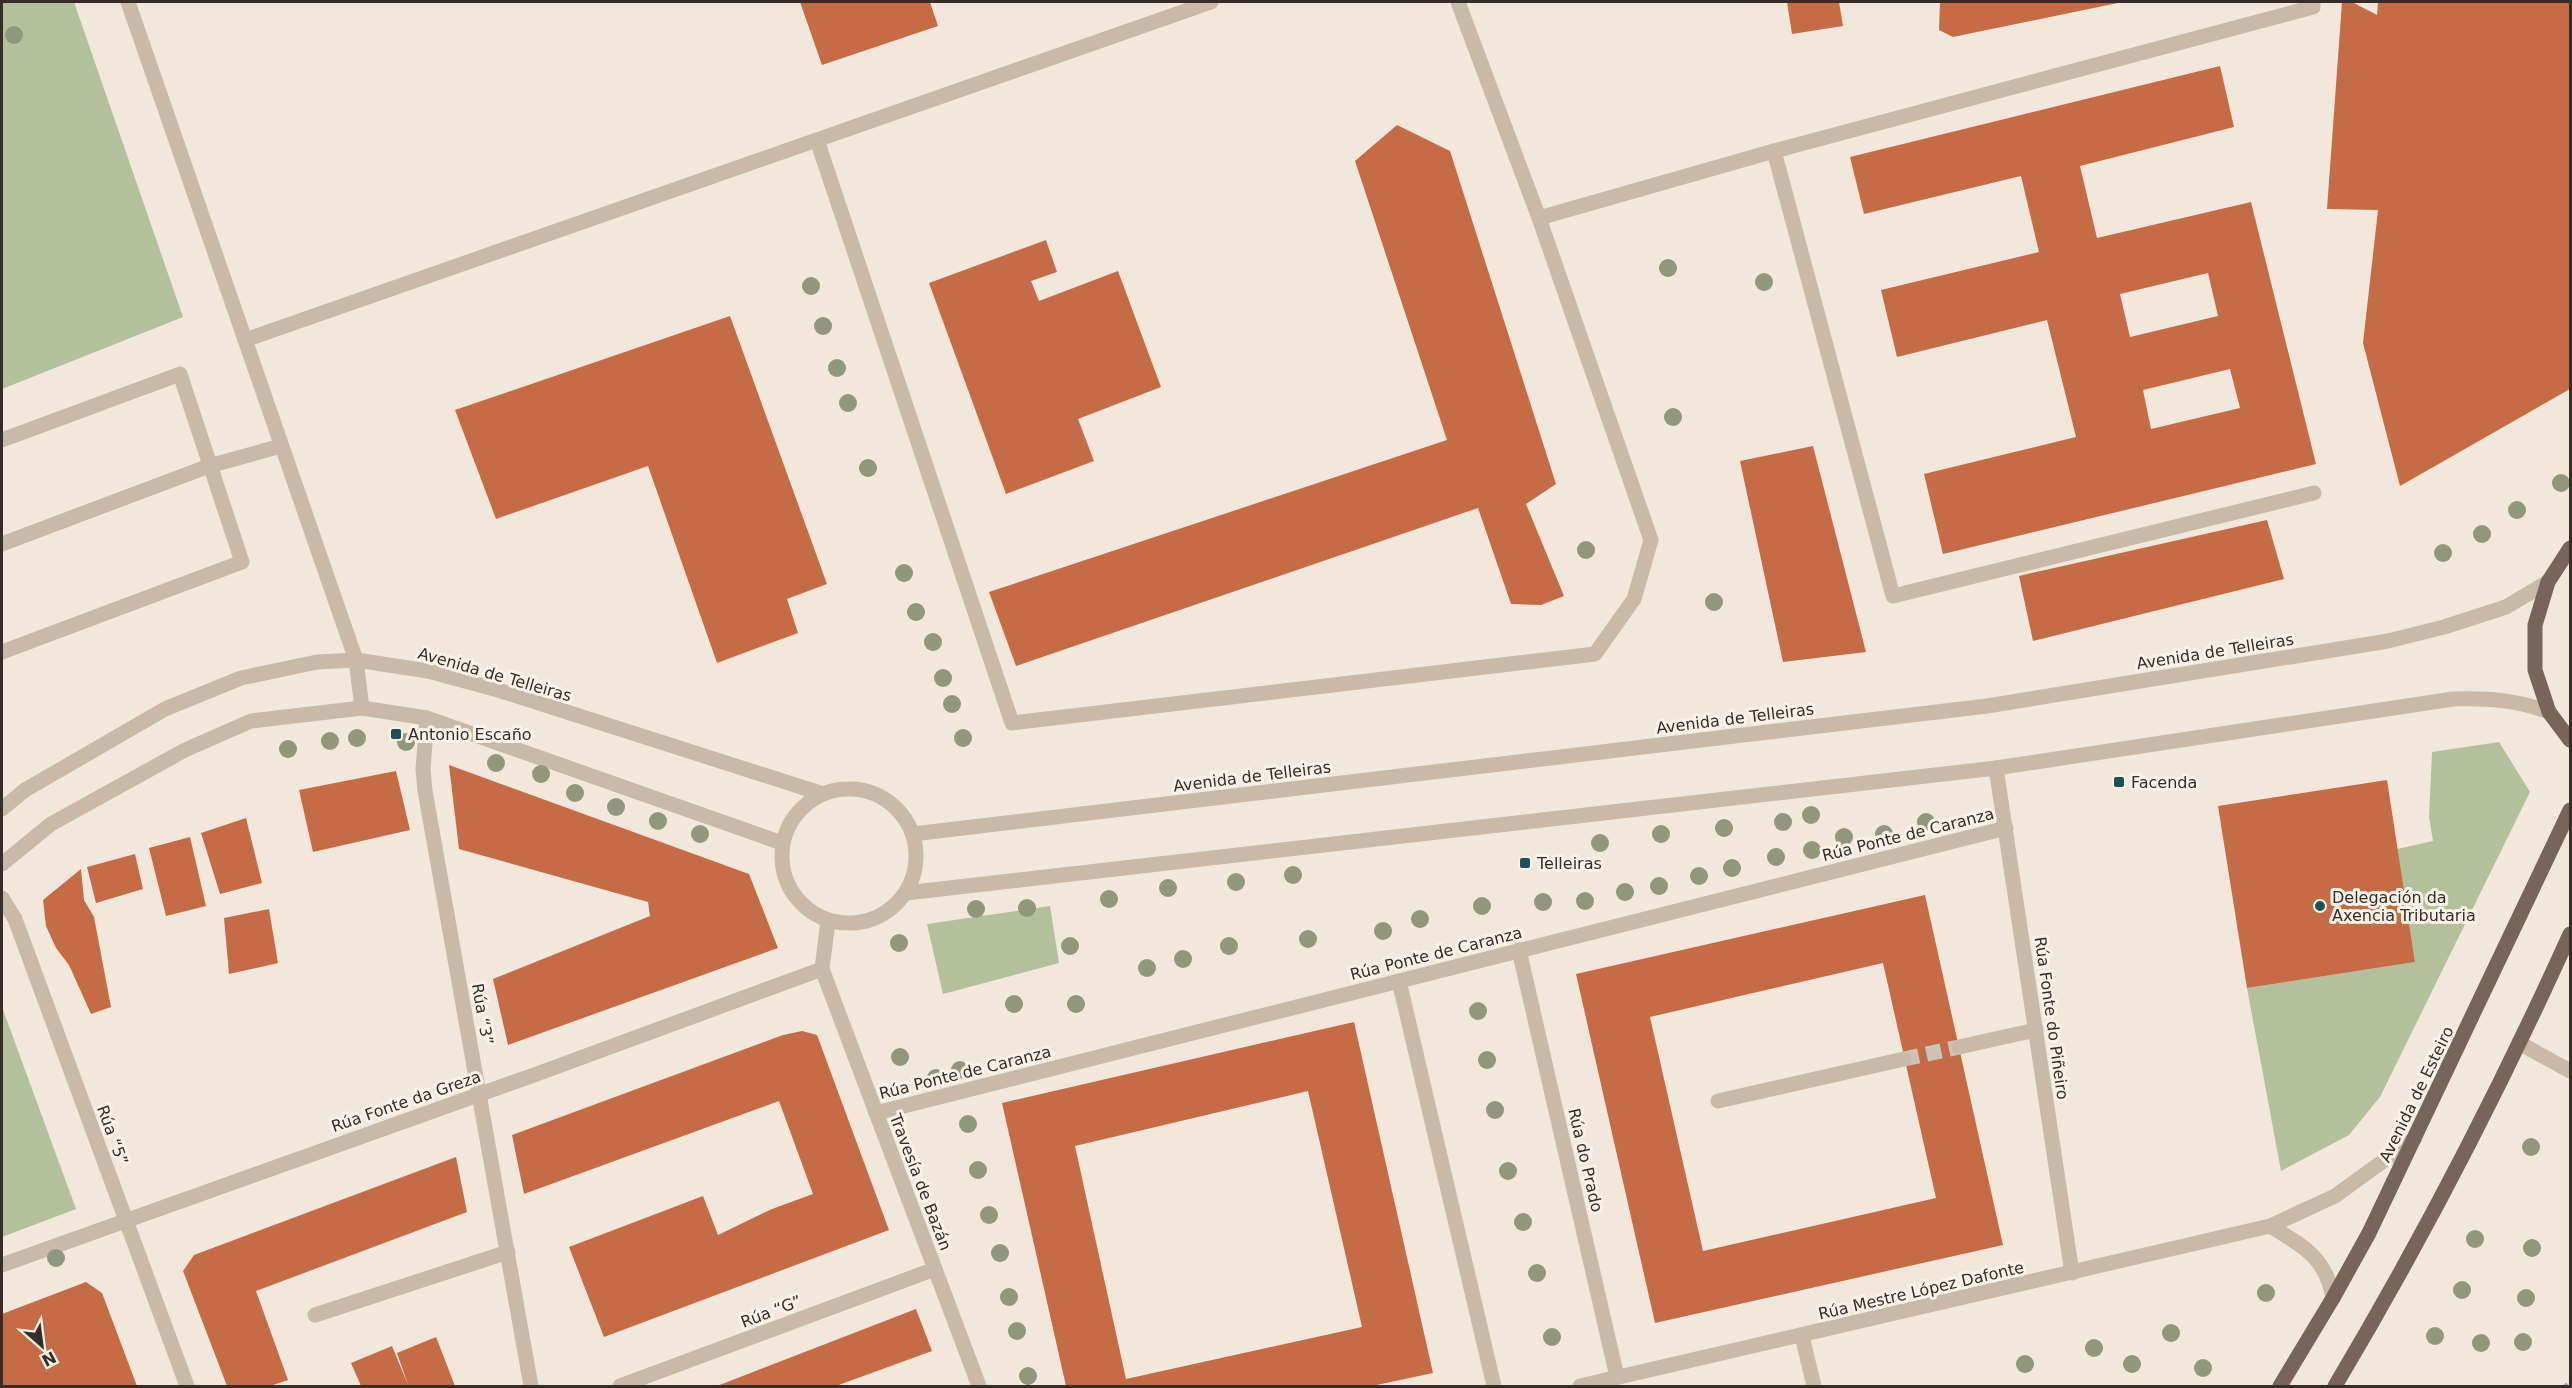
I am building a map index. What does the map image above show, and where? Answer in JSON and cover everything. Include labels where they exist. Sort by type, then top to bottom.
[{"type":"main road","points":[[2571,548],[2548,582],[2535,625],[2535,670],[2549,712],[2571,740]]},
{"type":"main road","name":"Avenida de Esteiro","points":[[2280,1386],[2333,1298],[2368,1233],[2571,810]]},
{"type":"main road","points":[[2335,1386],[2461,1163],[2571,934]]},
{"type":"street","points":[[128,2],[356,660],[362,708]]},
{"type":"street","points":[[245,340],[1211,2]]},
{"type":"street","points":[[817,140],[1012,723],[1595,654],[1634,600],[1651,540],[1539,218],[1458,2]]},
{"type":"street","points":[[1539,218],[1774,151],[2313,7],[2313,2]]},
{"type":"street","points":[[1774,151],[1893,596],[2314,493]]},
{"type":"street","points":[[2,440],[180,374],[242,562],[2,652]]},
{"type":"street","points":[[2,544],[209,466],[281,446]]},
{"type":"street","name":"Avenida de Telleiras","points":[[913,834],[1999,704],[2388,641],[2444,627],[2506,607],[2548,582]]},
{"type":"street","name":"Avenida de Telleiras","points":[[2,809],[25,790],[165,710],[241,678],[317,662],[356,660],[428,671],[498,690],[823,794]]},
{"type":"street","points":[[906,892],[1996,768],[2453,699],[2493,698],[2526,704],[2549,712]]},
{"type":"street","points":[[2,864],[51,824],[185,750],[250,721],[362,708],[427,718],[782,843]]},
{"type":"street","name":"Rúa “3”","points":[[427,718],[423,769],[425,791],[531,1386]]},
{"type":"street","name":"Rúa Fonte do Piñeiro","points":[[1996,768],[2072,1273]]},
{"type":"street","points":[[845,789],[867,791],[887,800],[903,815],[913,834],[916,855],[914,875],[906,892],[893,908],[873,919],[851,924],[828,921],[811,912],[796,899],[786,882],[782,863],[782,843],[790,823],[804,806],[823,794],[845,789]]},
{"type":"street","name":"Rúa Ponte de Caranza","points":[[876,1113],[2006,828]]},
{"type":"street","name":"Rúa “5”","points":[[2,898],[15,919],[187,1386]]},
{"type":"street","name":"Travesía de Bazán","points":[[828,921],[822,969],[935,1269],[973,1384]]},
{"type":"street","name":"Rúa do Prado","points":[[1519,951],[1617,1377]]},
{"type":"street","name":"Rúa Fonte da Greza","points":[[2,1265],[125,1219],[479,1095],[822,969]]},
{"type":"street","points":[[1399,981],[1494,1386]]},
{"type":"street","points":[[1959,1047],[2036,1030]]},
{"type":"street","points":[[2520,1044],[2571,1071]]},
{"type":"street","points":[[1718,1101],[1904,1059]]},
{"type":"street","name":"Rúa Mestre López Dafonte","points":[[1580,1386],[2270,1226],[2335,1196],[2415,1138]]},
{"type":"street","points":[[2270,1226],[2307,1249],[2322,1264],[2330,1280],[2333,1298]]},
{"type":"street","points":[[315,1316],[508,1252]]},
{"type":"street","name":"Rúa “G”","points":[[620,1386],[935,1269]]},
{"type":"street","points":[[1802,1336],[1814,1386]]},
{"type":"path","points":[[2565,1386],[2571,1382]]},
{"type":"green space","points":[[2,2],[74,2],[183,317],[2,389]]},
{"type":"green space","points":[[2499,742],[2530,792],[2380,1097],[2349,1135],[2281,1171],[2247,988],[2415,962],[2397,849],[2433,841],[2429,817],[2432,752]]},
{"type":"green space","points":[[1050,906],[1059,963],[943,994],[927,924]]},
{"type":"green space","points":[[2,1007],[76,1209],[2,1237]]},
{"type":"building","points":[[800,2],[930,2],[938,26],[822,65]]},
{"type":"building","points":[[1787,2],[1839,2],[1843,26],[1792,34]]},
{"type":"building","points":[[1940,2],[2118,3],[1953,37],[1939,30]]},
{"type":"building","points":[[2342,2],[2352,2],[2377,15],[2378,2],[2570,2],[2570,389],[2400,486],[2363,343],[2378,210],[2327,209]]},
{"type":"building","points":[[2220,66],[2234,127],[2080,166],[2097,238],[2251,202],[2316,464],[1943,554],[1924,474],[2076,437],[2047,320],[1897,357],[1881,290],[2039,252],[2021,176],[1864,214],[1850,157]],"holes":[[[2208,273],[2218,316],[2130,337],[2120,294]],[[2230,369],[2240,408],[2151,429],[2143,390]]]},
{"type":"building","points":[[1397,125],[1450,151],[1556,484],[1526,504],[1564,596],[1541,605],[1511,604],[1478,508],[1016,666],[989,592],[1447,440],[1355,161]]},
{"type":"building","points":[[1046,240],[1057,272],[1031,281],[1039,301],[1118,271],[1161,387],[1078,419],[1094,461],[1006,494],[929,283]]},
{"type":"building","points":[[730,316],[827,584],[787,599],[798,633],[717,663],[648,466],[496,519],[455,410]]},
{"type":"building","points":[[1813,446],[1866,652],[1783,662],[1740,461]]},
{"type":"building","points":[[2267,520],[2284,579],[2033,641],[2019,576]]},
{"type":"building","points":[[449,765],[749,874],[778,948],[508,1045],[493,979],[650,916],[648,902],[459,849]]},
{"type":"building","points":[[396,771],[410,830],[313,852],[299,790]]},
{"type":"building","name":"Delegación da Axencia Tributaria","points":[[2387,780],[2415,962],[2247,988],[2218,806]]},
{"type":"building","points":[[246,818],[262,883],[220,894],[201,833]]},
{"type":"building","points":[[190,837],[206,906],[166,916],[149,848]]},
{"type":"building","points":[[135,854],[143,889],[96,903],[87,867]]},
{"type":"building","points":[[81,869],[84,900],[94,917],[111,1007],[91,1014],[69,965],[56,948],[46,926],[43,900]]},
{"type":"building","points":[[1925,895],[2003,1245],[1655,1323],[1576,974]],"holes":[[[1883,963],[1936,1198],[1703,1251],[1650,1017]]]},
{"type":"building","points":[[269,909],[278,963],[229,974],[224,918]]},
{"type":"building","points":[[1354,1022],[1433,1373],[1372,1386],[1066,1386],[1002,1103]],"holes":[[[1308,1091],[1362,1327],[1126,1379],[1075,1146]]]},
{"type":"building","points":[[802,1031],[817,1035],[889,1230],[604,1337],[569,1247],[703,1196],[718,1235],[772,1209],[813,1194],[779,1101],[524,1194],[512,1135],[783,1035]]},
{"type":"building","points":[[456,1157],[467,1212],[256,1291],[288,1380],[270,1386],[227,1386],[183,1271],[194,1255]]},
{"type":"building","points":[[86,1282],[102,1293],[137,1386],[2,1386],[2,1314]]},
{"type":"building","points":[[916,1309],[932,1351],[836,1386],[717,1386]]},
{"type":"building","points":[[436,1337],[455,1386],[361,1386],[351,1363],[392,1346],[408,1385],[397,1353]]},
{"type":"tunnel","points":[[1904,1059],[1959,1047]]},
{"type":"place","name":"Antonio Escaño","points":[[396,734]]},
{"type":"place","name":"Facenda","points":[[2119,782]]},
{"type":"place","name":"Telleiras","points":[[1525,863]]},
{"type":"place","name":"Delegación da Axencia Tributaria","points":[[2320,906]]}]
